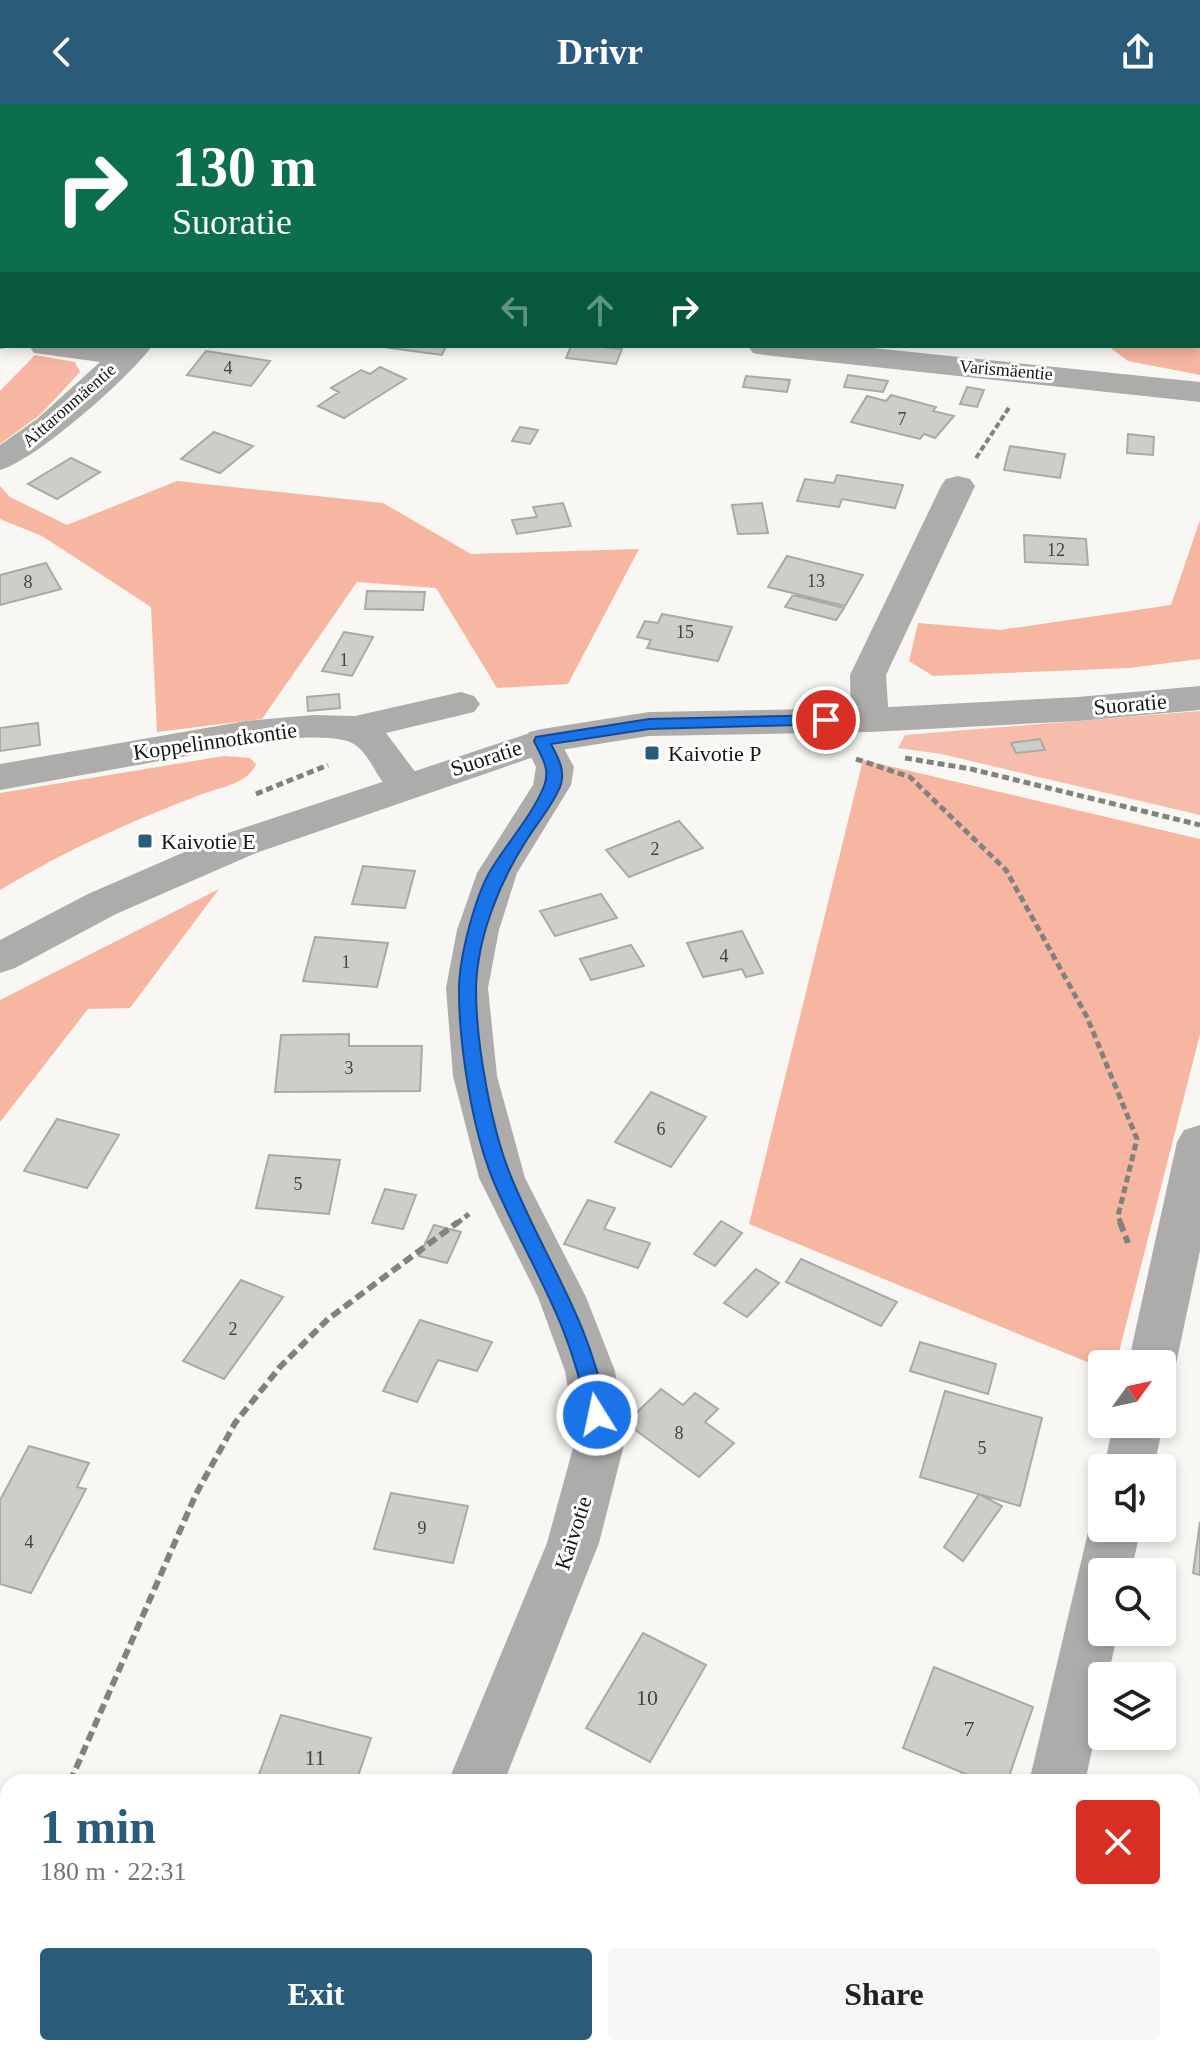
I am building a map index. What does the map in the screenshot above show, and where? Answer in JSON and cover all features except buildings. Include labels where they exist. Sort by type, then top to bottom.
[{"type":"street","points":[[79,348],[131,351]]},
{"type":"street","name":"Varismäentie","points":[[806,348],[1016,358],[1200,392]]},
{"type":"street","name":"Aittaronmäentie","points":[[0,460],[49,426],[131,351]]},
{"type":"street","points":[[870,720],[868,675],[958,486]]},
{"type":"street","name":"Suoratie","points":[[0,958],[102,904],[242,843],[542,741],[649,724],[870,720],[1078,709],[1200,698]]},
{"type":"street","name":"Koppelinnotkontie","points":[[0,777],[246,733],[313,727],[355,728],[461,704]]},
{"type":"street","points":[[355,728],[378,746],[406,785]]},
{"type":"street","name":"Kaivotie","points":[[479,1774],[573,1543],[601,1437],[590,1371],[562,1297],[502,1178],[475,1076],[467,988],[478,930],[497,873],[552,785],[555,767],[542,741]]},
{"type":"street","points":[[1155,1350],[1200,1142]]},
{"type":"street","points":[[1059,1774],[1088,1646]]},
{"type":"path","points":[[958,486],[1024,386],[1016,358]]},
{"type":"path","points":[[899,757],[971,769],[1200,825]]},
{"type":"path","points":[[855,759],[910,777],[1006,870],[1087,1017],[1137,1139],[1118,1216],[1148,1297],[1163,1314]]},
{"type":"path","points":[[74,1774],[196,1494],[235,1423],[280,1367],[328,1319],[464,1220],[502,1178]]},
{"type":"shaded area","points":[[1111,348],[1200,348],[1200,375],[1128,361]]},
{"type":"shaded area","points":[[35,355],[75,362],[80,372],[41,414],[0,444],[0,391]]},
{"type":"shaded area","points":[[177,481],[383,503],[471,554],[639,549],[568,684],[497,688],[436,588],[357,582],[262,719],[157,732],[151,607],[42,536],[0,519],[0,486],[10,497],[67,525]]},
{"type":"shaded area","points":[[1200,520],[1200,659],[1129,668],[933,676],[909,661],[918,623],[1000,630],[1171,605]]},
{"type":"shaded area","points":[[1200,711],[1200,815],[941,754],[898,748],[905,735]]},
{"type":"shaded area","points":[[224,756],[250,758],[256,764],[247,776],[234,783],[100,837],[0,890],[0,793]]},
{"type":"shaded area","points":[[863,760],[1200,839],[1200,1034],[1120,1350],[1088,1350],[1088,1362],[749,1224]]},
{"type":"shaded area","points":[[219,889],[130,1008],[88,1009],[0,1122],[0,1000]]},
{"type":"place","name":"Kaivotie P","points":[[652,753]]},
{"type":"place","name":"Kaivotie E","points":[[145,841]]},
{"type":"route","points":[[597,1415],[590,1371],[562,1297],[502,1178],[475,1076],[467,988],[478,930],[497,873],[552,785],[555,767],[542,741],[649,724],[826,720]]}]
